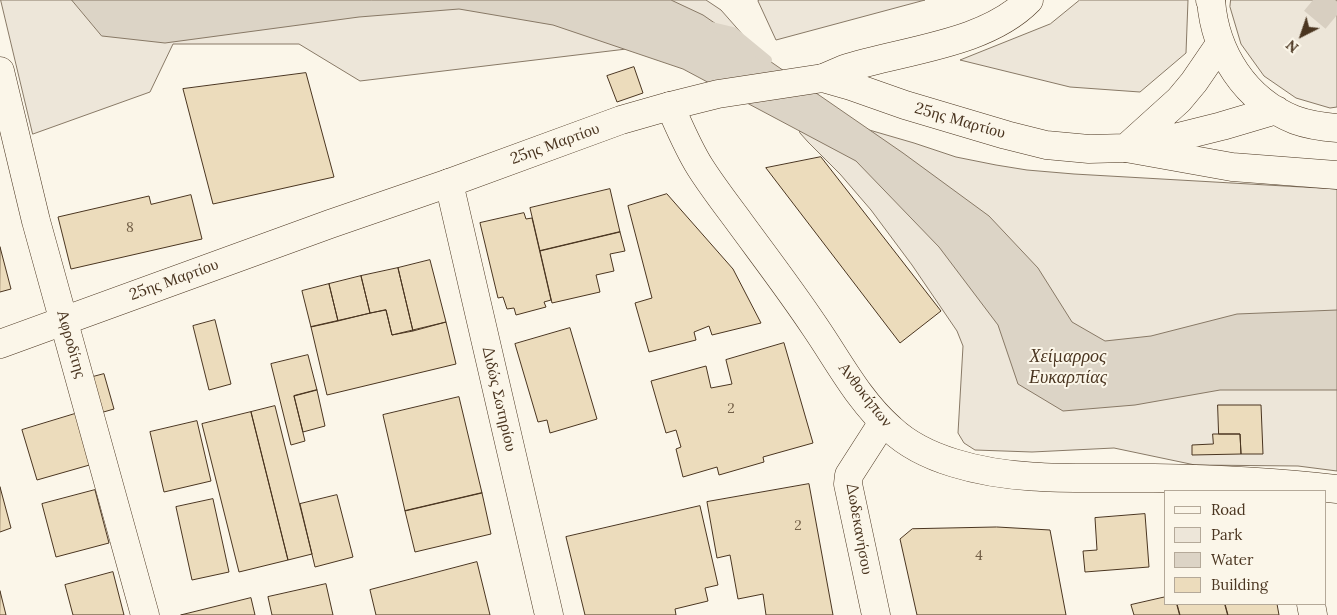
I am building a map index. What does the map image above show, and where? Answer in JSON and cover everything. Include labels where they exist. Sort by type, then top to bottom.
[{"type":"main road","points":[[823,78],[844,70],[988,28],[1024,6],[1030,0]]},
{"type":"main road","points":[[1211,0],[1214,23],[1220,44],[1230,64],[1242,81],[1258,97],[1276,110],[1295,120],[1317,126],[1337,128]]},
{"type":"main road","points":[[1126,148],[1179,100],[1220,44]]},
{"type":"main road","name":"Αφροδίτης","points":[[0,71],[36,221],[145,615]]},
{"type":"main road","name":"25ης Μαρτίου","points":[[0,344],[621,120],[718,94],[823,78],[914,108],[1006,135],[1046,144],[1089,149],[1126,148]]},
{"type":"main road","name":"Ανθοκήπων","points":[[670,106],[701,168],[815,327],[852,384],[874,413],[892,431],[919,449],[955,464],[1052,478],[1154,478],[1337,489]]},
{"type":"main road","points":[[1126,148],[1213,128],[1276,110]]},
{"type":"main road","points":[[1126,148],[1232,167],[1337,175]]},
{"type":"main road","name":"Διδώς Σωτηρίου","points":[[449,183],[549,615]]},
{"type":"main road","name":"Δωδεκανήσου","points":[[876,615],[848,484],[849,475],[883,422]]},
{"type":"green space","points":[[1,0],[706,0],[721,10],[743,35],[360,81],[299,44],[173,44],[150,92],[33,134]]},
{"type":"green space","points":[[925,0],[776,40],[758,1]]},
{"type":"green space","points":[[1080,0],[1188,0],[1186,53],[1140,92],[1070,87],[960,60],[1050,24]]},
{"type":"green space","points":[[1231,0],[1337,0],[1337,107],[1330,108],[1296,98],[1264,76],[1241,44],[1230,7]]},
{"type":"green space","points":[[799,127],[859,127],[956,157],[1027,170],[1337,189],[1337,471],[1298,466],[1195,465],[1114,448],[1032,452],[975,450],[964,443],[958,433],[963,346],[957,331],[912,265],[871,210],[840,174],[800,133]]},
{"type":"water","name":"Χείμαρρος Ευκαρπίας","points":[[72,0],[671,0],[703,15],[903,153],[989,216],[1038,268],[1072,322],[1105,341],[1151,336],[1237,314],[1337,310],[1337,390],[1220,390],[1135,405],[1063,411],[1018,384],[998,325],[939,247],[856,161],[683,69],[553,25],[459,9],[359,17],[165,43],[102,36]]},
{"type":"building","points":[[634,67],[643,93],[617,102],[607,76]]},
{"type":"building","points":[[306,73],[334,177],[213,204],[183,89]]},
{"type":"building","points":[[821,157],[941,311],[900,343],[766,168]]},
{"type":"building","points":[[610,189],[620,232],[540,251],[530,208]]},
{"type":"building","points":[[667,194],[733,269],[761,323],[712,335],[709,326],[694,332],[696,340],[649,352],[635,303],[652,298],[628,206]]},
{"type":"building","points":[[191,195],[202,239],[71,269],[58,217],[149,196],[151,204]]},
{"type":"building","points":[[524,213],[526,219],[532,218],[551,300],[544,302],[546,307],[516,315],[514,308],[507,309],[503,297],[498,298],[480,223]]},
{"type":"building","points":[[620,232],[625,251],[610,254],[614,271],[596,275],[600,292],[552,303],[540,251]]},
{"type":"building","points":[[0,247],[11,289],[0,292]]},
{"type":"building","points":[[430,260],[446,322],[413,331],[398,268]]},
{"type":"building","points":[[398,268],[413,331],[392,335],[386,310],[370,313],[361,276]]},
{"type":"building","points":[[361,276],[370,313],[338,321],[329,284]]},
{"type":"building","points":[[329,284],[338,321],[311,327],[302,291]]},
{"type":"building","points":[[386,310],[392,335],[446,322],[456,364],[327,395],[311,327]]},
{"type":"building","points":[[215,320],[231,384],[209,390],[193,326]]},
{"type":"building","points":[[570,328],[597,419],[550,433],[547,420],[538,422],[515,344]]},
{"type":"building","points":[[784,343],[813,443],[763,457],[764,462],[719,475],[717,467],[683,477],[676,449],[681,447],[676,430],[666,433],[651,381],[706,366],[711,388],[732,384],[726,360]]},
{"type":"building","points":[[308,355],[317,390],[294,396],[305,441],[291,445],[271,364]]},
{"type":"building","points":[[104,374],[114,409],[100,413],[89,378]]},
{"type":"building","points":[[317,390],[325,426],[303,432],[294,396]]},
{"type":"building","points":[[459,397],[482,493],[405,511],[383,415]]},
{"type":"building","points":[[1218,405],[1261,405],[1263,454],[1241,454],[1240,434],[1219,434]]},
{"type":"building","points":[[275,406],[312,554],[288,560],[251,412]]},
{"type":"building","points":[[251,412],[288,560],[239,572],[202,424]]},
{"type":"building","points":[[78,413],[93,464],[37,480],[22,430]]},
{"type":"building","points":[[197,421],[211,481],[164,492],[150,432]]},
{"type":"building","points":[[1213,434],[1240,434],[1241,454],[1192,455],[1192,445],[1213,444]]},
{"type":"building","points":[[809,484],[833,615],[766,615],[763,594],[738,599],[730,555],[717,558],[707,502]]},
{"type":"building","points":[[0,487],[11,528],[0,532]]},
{"type":"building","points":[[95,490],[109,543],[56,557],[42,504]]},
{"type":"building","points":[[482,493],[491,534],[415,552],[405,511]]},
{"type":"building","points":[[337,495],[353,557],[315,567],[300,504]]},
{"type":"building","points":[[213,499],[229,572],[192,580],[176,507]]},
{"type":"building","points":[[700,506],[718,585],[705,588],[708,601],[675,609],[676,615],[585,615],[566,537]]},
{"type":"building","points":[[1145,514],[1149,567],[1085,572],[1083,551],[1097,550],[1095,518]]},
{"type":"building","points":[[997,527],[1050,530],[1066,615],[917,615],[900,539],[912,529]]},
{"type":"building","points":[[477,562],[490,615],[376,615],[370,590]]},
{"type":"building","points":[[113,572],[124,615],[73,615],[65,585]]},
{"type":"building","points":[[326,584],[333,615],[272,615],[268,597]]},
{"type":"building","points":[[0,591],[6,615],[0,615]]},
{"type":"building","points":[[1164,597],[1164,605],[1177,605],[1180,615],[1134,615],[1131,605]]},
{"type":"building","points":[[251,598],[255,615],[181,615]]},
{"type":"building","points":[[1177,605],[1225,605],[1228,615],[1180,615]]},
{"type":"building","points":[[1225,605],[1277,605],[1279,615],[1228,615]]},
{"type":"waterway","name":"Χείμαρρος Ευκαρπίας","points":[[712,27],[733,32],[767,60]]},
{"type":"tunnel","points":[[1313,0],[1337,20]]}]
